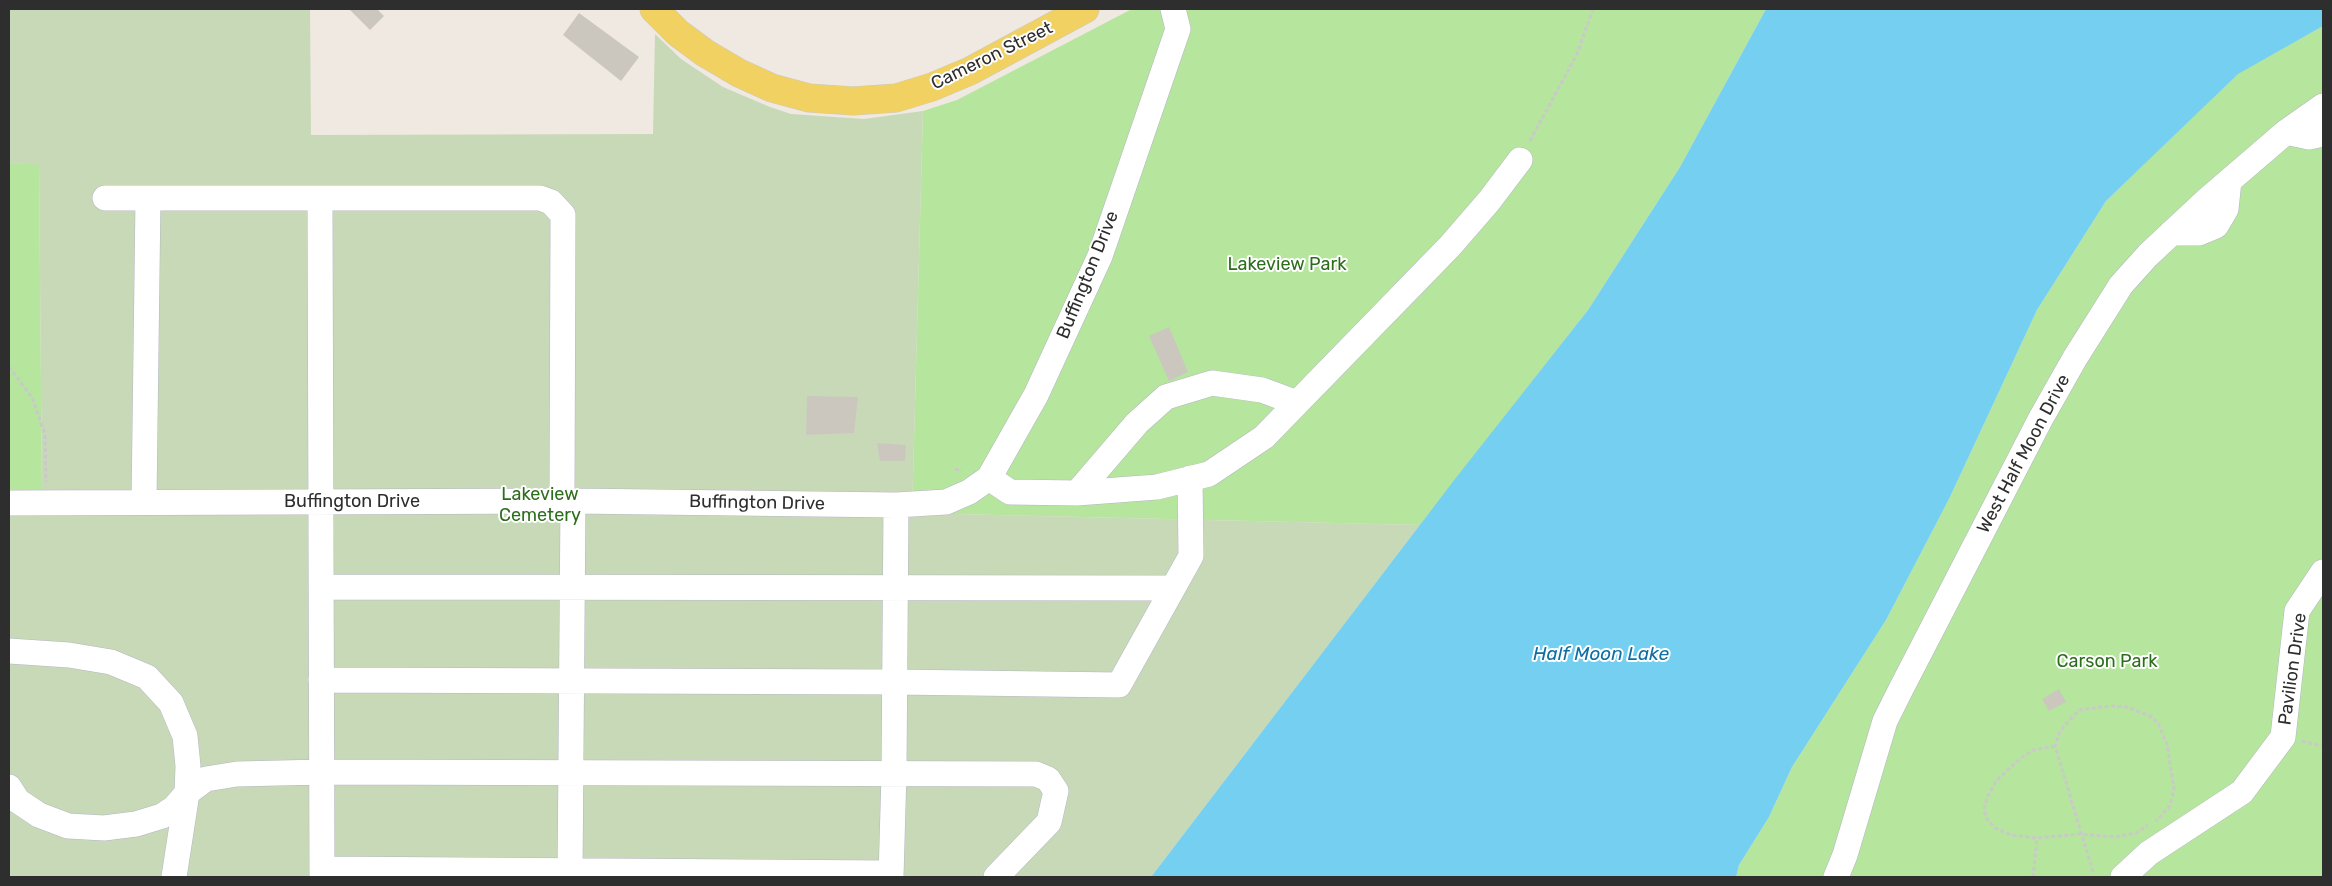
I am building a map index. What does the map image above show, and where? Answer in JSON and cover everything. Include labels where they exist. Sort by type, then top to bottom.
[{"type":"main road","name":"Cameron Street","points":[[654,9],[678,33],[705,53],[739,74],[772,88],[809,98],[853,101],[896,98],[932,87],[970,71],[1085,9]]},
{"type":"street","name":"Buffington Drive","points":[[9,503],[568,501],[896,505],[946,502],[969,492],[989,478],[1036,395],[1100,256],[1178,29],[1173,9]]},
{"type":"street","name":"West Half Moon Drive","points":[[1836,877],[1848,847],[1885,721],[2041,418],[2075,358],[2121,285],[2171,233],[2229,180],[2286,132],[2323,106]]},
{"type":"street","points":[[2286,132],[2309,137],[2323,134]]},
{"type":"street","points":[[989,478],[1010,492],[1077,493],[1157,487],[1209,474],[1264,437],[1450,246],[1489,201],[1520,160]]},
{"type":"street","points":[[104,198],[320,200],[540,198],[558,207],[563,215],[568,501],[572,587],[570,874]]},
{"type":"street","points":[[144,502],[148,199]]},
{"type":"street","points":[[320,200],[322,873],[891,875],[894,774],[896,505]]},
{"type":"street","points":[[1077,493],[1137,422],[1166,397],[1212,383],[1262,390],[1297,403]]},
{"type":"street","points":[[321,680],[895,682],[1119,685],[1191,556],[1190,478]]},
{"type":"street","name":"Pavilion Drive","points":[[2123,877],[2149,853],[2242,792],[2284,737],[2297,611],[2323,572]]},
{"type":"street","points":[[322,587],[1172,588]]},
{"type":"street","points":[[9,651],[70,655],[111,662],[147,677],[171,703],[185,736],[188,766],[187,793],[174,877]]},
{"type":"street","points":[[9,787],[18,801],[39,815],[68,826],[104,828],[136,824],[162,816],[174,808],[187,793],[206,778],[237,774],[322,772],[1036,774],[1048,780],[1056,791],[1049,822],[996,877]]},
{"type":"path","points":[[1520,160],[1577,54],[1593,9]]},
{"type":"path","points":[[9,367],[32,397],[45,434],[47,503]]},
{"type":"path","points":[[2055,746],[2033,750],[2021,758],[1996,781],[1987,798],[1984,810],[1986,818],[1995,828],[2011,835],[2037,838],[2080,834],[2114,837],[2136,832],[2155,821],[2170,806],[2174,789],[2167,744],[2162,731],[2150,716],[2127,707],[2110,706],[2079,710],[2060,731],[2055,746],[2080,834],[2093,872]]},
{"type":"path","points":[[2033,877],[2037,838]]},
{"type":"green space","name":"Lakeview Cemetery","points":[[9,9],[310,9],[311,135],[653,134],[655,34],[681,59],[723,87],[791,114],[864,119],[923,111],[912,513],[1420,525],[1151,877],[9,877],[9,514],[42,497],[39,165],[9,163]]},
{"type":"green space","name":"Lakeview Park","points":[[1132,9],[1766,9],[1680,167],[1588,310],[1420,525],[912,513],[923,111],[957,100]]},
{"type":"green space","name":"Carson Park","points":[[2323,26],[2323,877],[1736,877],[1739,865],[1769,817],[1792,767],[1886,620],[1949,499],[2037,310],[2106,201],[2238,73]]},
{"type":"green space","points":[[9,163],[39,164],[42,498],[9,498]]},
{"type":"water","name":"Half Moon Lake","points":[[1766,9],[2323,9],[2323,26],[2238,74],[2106,201],[2037,310],[1949,499],[1886,620],[1792,767],[1769,817],[1739,865],[1736,877],[1151,877],[1455,479],[1588,310],[1680,167]]},
{"type":"building","points":[[349,9],[377,9],[384,16],[370,30]]},
{"type":"building","points":[[579,13],[639,57],[621,81],[563,35]]},
{"type":"building","points":[[1169,327],[1188,372],[1169,381],[1149,336]]},
{"type":"building","points":[[807,396],[858,397],[854,433],[806,435]]},
{"type":"building","points":[[877,443],[906,445],[905,461],[880,461]]},
{"type":"building","points":[[2059,689],[2066,702],[2049,711],[2042,699]]}]
